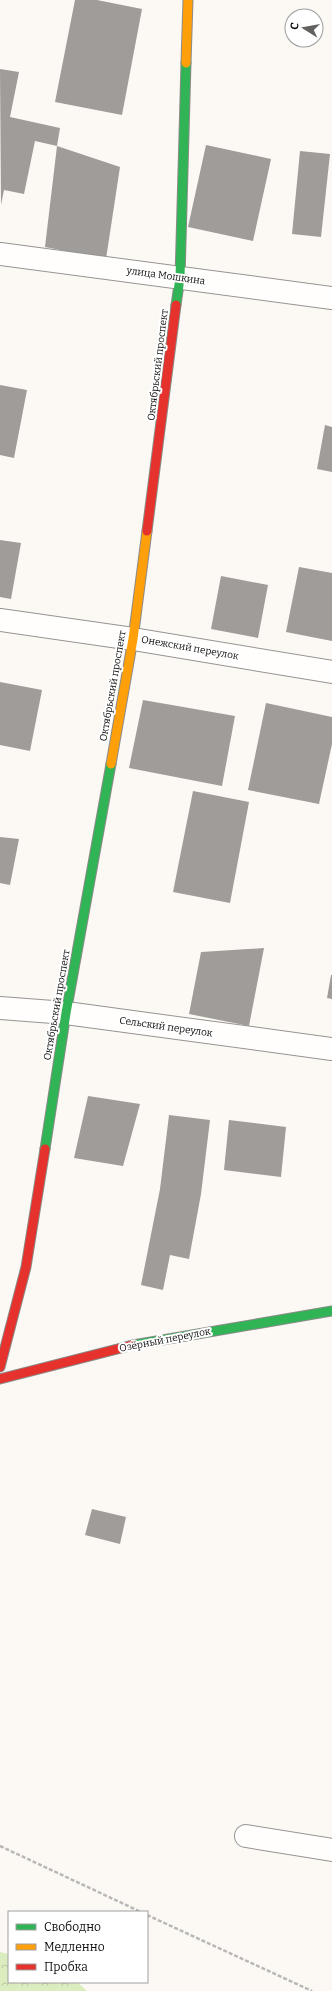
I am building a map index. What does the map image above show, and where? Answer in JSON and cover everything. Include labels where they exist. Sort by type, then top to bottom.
[{"type":"street","name":"Октябрьский проспект","points":[[0,1367],[26,1267],[66,1013],[133,638],[180,278],[188,0]]},
{"type":"street","name":"улица Мошкина","points":[[0,254],[332,298]]},
{"type":"street","name":"Онежский переулок","points":[[0,620],[133,638],[332,672]]},
{"type":"street","name":"Сельский переулок","points":[[0,1008],[66,1013],[332,1049]]},
{"type":"street","name":"Озёрный переулок","points":[[0,1379],[148,1341],[332,1311]]},
{"type":"street","points":[[246,1836],[332,1850]]},
{"type":"path","points":[[0,1846],[139,1911]]},
{"type":"path","points":[[148,1915],[312,1991]]},
{"type":"green space","points":[[0,1952],[8,1954],[8,1983],[78,1983],[87,1991],[0,1991]]},
{"type":"building","points":[[75,0],[97,0],[142,9],[122,115],[55,102]]},
{"type":"building","points":[[0,69],[19,72],[10,117],[60,128],[57,146],[35,141],[24,194],[4,190],[1,205]]},
{"type":"building","points":[[206,145],[271,159],[253,241],[188,227]]},
{"type":"building","points":[[57,146],[120,167],[106,259],[45,247]]},
{"type":"building","points":[[300,151],[330,154],[321,237],[292,234]]},
{"type":"building","points":[[0,385],[27,390],[14,458],[0,455]]},
{"type":"building","points":[[325,425],[332,427],[332,472],[317,469]]},
{"type":"building","points":[[0,540],[21,543],[11,599],[0,597]]},
{"type":"building","points":[[299,567],[332,573],[332,641],[286,632]]},
{"type":"building","points":[[221,576],[268,585],[258,638],[211,629]]},
{"type":"building","points":[[0,682],[42,690],[30,751],[0,745]]},
{"type":"building","points":[[143,700],[235,716],[222,786],[129,768]]},
{"type":"building","points":[[266,703],[332,717],[332,744],[319,804],[248,790]]},
{"type":"building","points":[[193,791],[249,802],[230,903],[173,892]]},
{"type":"building","points":[[0,837],[19,839],[10,885],[0,883]]},
{"type":"building","points":[[264,948],[249,1026],[189,1014],[201,952]]},
{"type":"building","points":[[332,975],[332,999],[327,998]]},
{"type":"building","points":[[88,1096],[140,1104],[123,1166],[74,1158]]},
{"type":"building","points":[[169,1115],[210,1120],[201,1194],[189,1259],[170,1255],[163,1290],[141,1285],[160,1189]]},
{"type":"building","points":[[229,1120],[286,1127],[281,1177],[224,1170]]},
{"type":"building","points":[[92,1509],[126,1517],[120,1544],[85,1535]]},
{"type":"traffic: fast","points":[[176,305],[180,278],[186,63]]},
{"type":"traffic: fast","points":[[45,1149],[66,1013],[111,764]]},
{"type":"traffic: fast","points":[[133,1345],[332,1311]]},
{"type":"traffic: slow","points":[[186,63],[188,0]]},
{"type":"traffic: slow","points":[[111,764],[133,639],[147,531]]},
{"type":"traffic: jam","points":[[147,531],[176,305]]},
{"type":"traffic: jam","points":[[0,1367],[26,1267],[45,1149]]},
{"type":"traffic: jam","points":[[0,1379],[133,1345]]}]
